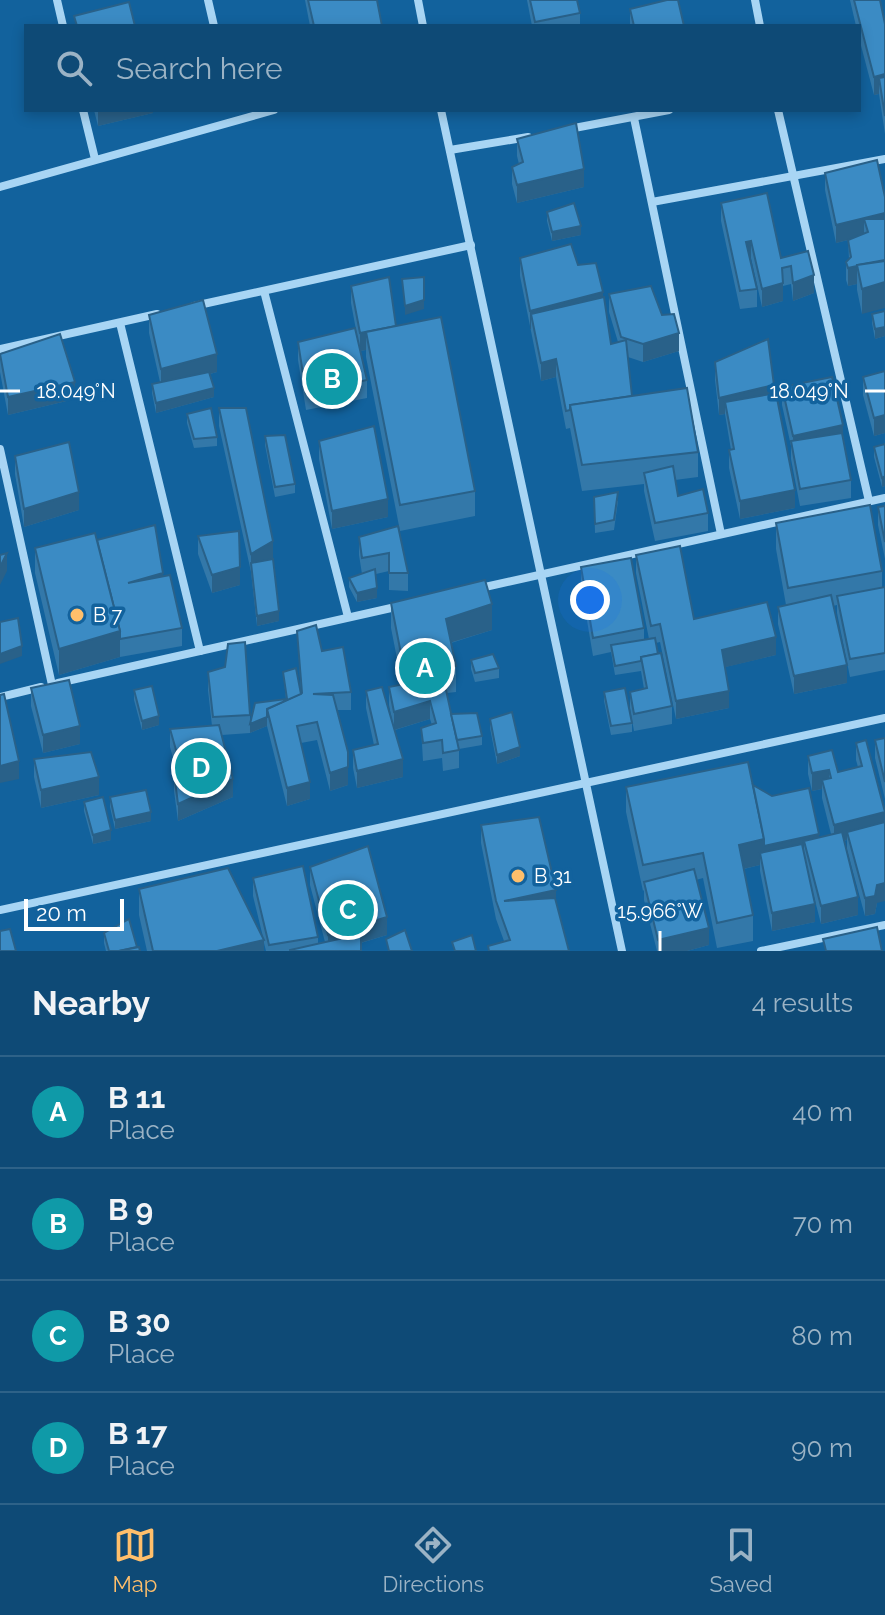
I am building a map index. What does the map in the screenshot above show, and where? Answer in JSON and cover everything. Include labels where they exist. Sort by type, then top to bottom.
[{"type":"street","points":[[57,0],[63,24]]},
{"type":"street","points":[[208,0],[214,24]]},
{"type":"street","points":[[418,0],[423,24]]},
{"type":"street","points":[[755,0],[760,24]]},
{"type":"street","points":[[83,112],[95,159]]},
{"type":"street","points":[[0,187],[236,115],[259,112]]},
{"type":"street","points":[[441,112],[622,951]]},
{"type":"street","points":[[558,132],[660,112]]},
{"type":"street","points":[[778,112],[869,501]]},
{"type":"street","points":[[634,118],[721,534]]},
{"type":"street","points":[[450,150],[542,134]]},
{"type":"street","points":[[652,202],[885,159]]},
{"type":"street","points":[[178,310],[471,245]]},
{"type":"street","points":[[264,291],[348,617]]},
{"type":"street","points":[[0,349],[163,313]]},
{"type":"street","points":[[120,323],[200,651]]},
{"type":"street","points":[[0,449],[52,685]]},
{"type":"street","points":[[467,591],[885,498]]},
{"type":"street","points":[[0,697],[408,604]]},
{"type":"street","points":[[0,910],[885,718]]},
{"type":"street","points":[[761,951],[802,947],[885,925]]},
{"type":"building","points":[[308,0],[377,0],[382,24],[314,24]]},
{"type":"building","points":[[530,0],[577,0],[580,13],[535,22]]},
{"type":"building","points":[[678,0],[684,24],[634,24],[630,9]]},
{"type":"building","points":[[854,0],[880,0],[885,24],[885,74],[874,77]]},
{"type":"building","points":[[129,2],[134,24],[76,24],[74,16]]},
{"type":"building","points":[[885,77],[885,116],[879,78]]},
{"type":"building","points":[[576,123],[584,169],[517,185],[512,167],[523,162],[517,139]]},
{"type":"building","points":[[877,160],[885,213],[836,225],[825,173]]},
{"type":"building","points":[[767,193],[781,258],[808,251],[814,275],[793,283],[791,266],[782,268],[783,283],[762,289],[751,241],[746,242],[757,289],[740,291],[721,203]]},
{"type":"building","points":[[574,203],[581,226],[552,232],[547,212]]},
{"type":"building","points":[[864,219],[885,219],[885,260],[848,268],[846,262],[851,257],[848,240],[868,232]]},
{"type":"building","points":[[571,244],[578,265],[596,263],[603,292],[530,311],[520,258]]},
{"type":"building","points":[[885,261],[885,282],[862,289],[857,265]]},
{"type":"building","points":[[389,277],[396,326],[360,333],[351,286]]},
{"type":"building","points":[[424,277],[424,300],[405,306],[402,279]]},
{"type":"building","points":[[651,286],[662,315],[674,314],[679,333],[643,344],[621,337],[609,294]]},
{"type":"building","points":[[604,297],[611,344],[626,340],[632,396],[570,405],[570,410],[566,411],[556,359],[541,363],[531,314]]},
{"type":"building","points":[[203,300],[217,354],[161,369],[149,315]]},
{"type":"building","points":[[885,311],[885,327],[875,329],[872,314]]},
{"type":"building","points":[[441,317],[475,491],[400,505],[366,332]]},
{"type":"building","points":[[355,328],[367,380],[306,393],[298,342]]},
{"type":"building","points":[[60,334],[75,382],[8,397],[0,354]]},
{"type":"building","points":[[768,339],[774,385],[719,398],[715,362]]},
{"type":"building","points":[[885,371],[885,415],[874,418],[863,377]]},
{"type":"building","points":[[209,372],[214,388],[156,403],[152,384]]},
{"type":"building","points":[[832,377],[843,425],[793,436],[782,387]]},
{"type":"building","points":[[687,388],[698,452],[582,465],[570,405]]},
{"type":"building","points":[[776,393],[795,490],[740,501],[729,450],[734,449],[725,402]]},
{"type":"building","points":[[211,408],[217,437],[194,439],[187,414]]},
{"type":"building","points":[[219,408],[246,408],[273,541],[251,554]]},
{"type":"building","points":[[374,426],[388,499],[332,511],[319,441]]},
{"type":"building","points":[[842,433],[851,480],[800,489],[791,441]]},
{"type":"building","points":[[285,435],[295,484],[275,487],[265,436]]},
{"type":"building","points":[[69,442],[79,492],[24,509],[15,456]]},
{"type":"building","points":[[885,444],[885,476],[882,478],[874,447]]},
{"type":"building","points":[[673,466],[678,496],[703,489],[708,513],[655,523],[644,473]]},
{"type":"building","points":[[618,492],[614,520],[595,524],[594,497]]},
{"type":"building","points":[[870,505],[882,571],[788,588],[776,523]]},
{"type":"building","points":[[885,506],[885,542],[878,507]]},
{"type":"building","points":[[155,525],[163,573],[128,583],[170,575],[182,628],[120,639],[97,540]]},
{"type":"building","points":[[398,526],[408,573],[389,573],[389,553],[362,558],[359,537]]},
{"type":"building","points":[[239,531],[240,567],[212,575],[198,536]]},
{"type":"building","name":"B 7","points":[[95,533],[120,631],[59,649],[35,548]]},
{"type":"building","points":[[680,546],[694,619],[767,602],[776,637],[722,650],[729,691],[676,701],[660,624],[651,626],[636,555]]},
{"type":"building","points":[[7,553],[0,567],[0,555]]},
{"type":"building","points":[[631,558],[644,628],[593,638],[581,567]]},
{"type":"building","points":[[273,559],[279,611],[257,616],[251,563]]},
{"type":"building","points":[[375,569],[377,588],[357,593],[349,578]]},
{"type":"building","points":[[485,580],[492,604],[446,619],[456,666],[405,674],[391,603]]},
{"type":"building","points":[[885,587],[885,653],[850,659],[837,596]]},
{"type":"building","points":[[831,595],[847,665],[794,676],[778,607]]},
{"type":"building","points":[[18,618],[22,646],[0,654],[0,622]]},
{"type":"building","points":[[316,625],[322,651],[343,647],[351,692],[313,694],[333,695],[348,752],[348,767],[330,773],[317,722],[297,726],[310,782],[287,788],[267,709],[302,693],[297,631]]},
{"type":"building","points":[[655,638],[658,654],[615,666],[611,645]]},
{"type":"building","points":[[245,642],[250,715],[213,717],[208,672],[225,667],[228,644]]},
{"type":"building","points":[[661,653],[672,706],[634,714],[630,692],[647,688],[641,657]]},
{"type":"building","points":[[493,654],[499,668],[475,673],[471,660]]},
{"type":"building","points":[[296,668],[301,694],[267,709],[267,717],[250,724],[255,703],[287,699],[283,672]]},
{"type":"building","points":[[443,676],[459,750],[443,753],[442,740],[423,743],[421,728],[436,723],[430,701],[394,712],[389,687]]},
{"type":"building","points":[[69,680],[80,726],[43,735],[31,688]]},
{"type":"building","points":[[152,686],[159,716],[142,721],[134,690]]},
{"type":"building","points":[[382,687],[403,759],[357,771],[353,750],[378,744],[366,691]]},
{"type":"building","points":[[625,688],[632,723],[611,726],[604,692]]},
{"type":"building","points":[[4,694],[19,761],[0,766],[0,695]]},
{"type":"building","points":[[512,712],[520,747],[497,755],[490,719]]},
{"type":"building","points":[[477,713],[482,736],[457,740],[451,714]]},
{"type":"building","points":[[219,725],[233,779],[178,804],[174,773],[182,771],[170,729]]},
{"type":"building","points":[[885,738],[885,782],[875,740]]},
{"type":"building","points":[[866,740],[885,812],[834,825],[822,780],[831,778],[829,770],[812,773],[808,756],[832,750],[838,772],[862,766],[856,743]]},
{"type":"building","points":[[91,752],[99,777],[41,790],[34,759]]},
{"type":"building","points":[[748,762],[764,839],[739,845],[753,915],[717,923],[703,853],[643,865],[626,787]]},
{"type":"building","points":[[753,785],[772,796],[809,788],[819,834],[764,846]]},
{"type":"building","points":[[146,790],[151,812],[115,820],[110,797]]},
{"type":"building","points":[[103,797],[111,830],[93,835],[84,802]]},
{"type":"building","points":[[539,817],[556,890],[504,901],[555,898],[569,951],[489,951],[488,946],[510,940],[496,901],[481,825]]},
{"type":"building","points":[[885,822],[885,883],[877,885],[875,896],[865,898],[847,832]]},
{"type":"building","points":[[842,832],[858,897],[821,906],[804,841]]},
{"type":"building","points":[[802,844],[815,904],[772,913],[760,853]]},
{"type":"building","points":[[368,846],[387,917],[328,935],[310,867]]},
{"type":"building","points":[[303,866],[318,937],[269,945],[253,878]]},
{"type":"building","points":[[228,868],[264,940],[217,951],[153,951],[139,889]]},
{"type":"building","points":[[694,869],[709,928],[658,940],[644,882]]},
{"type":"building","points":[[129,919],[137,947],[109,951],[104,933]]},
{"type":"building","points":[[877,927],[882,951],[826,951],[823,939]]},
{"type":"building","points":[[10,929],[16,951],[0,951],[0,931]]},
{"type":"building","points":[[405,930],[412,951],[389,951],[386,939]]},
{"type":"building","points":[[361,934],[361,951],[290,951],[290,950]]},
{"type":"building","points":[[472,935],[476,951],[455,951],[452,942]]},
{"type":"building","points":[[139,947],[140,951],[119,951]]},
{"type":"place","name":"B 9","points":[[332,379]]},
{"type":"place","name":"B 7","points":[[77,615]]},
{"type":"place","name":"B 11","points":[[425,668]]},
{"type":"place","name":"B 17","points":[[201,768]]},
{"type":"place","name":"B 31","points":[[518,876]]},
{"type":"place","name":"B 30","points":[[348,910]]}]
